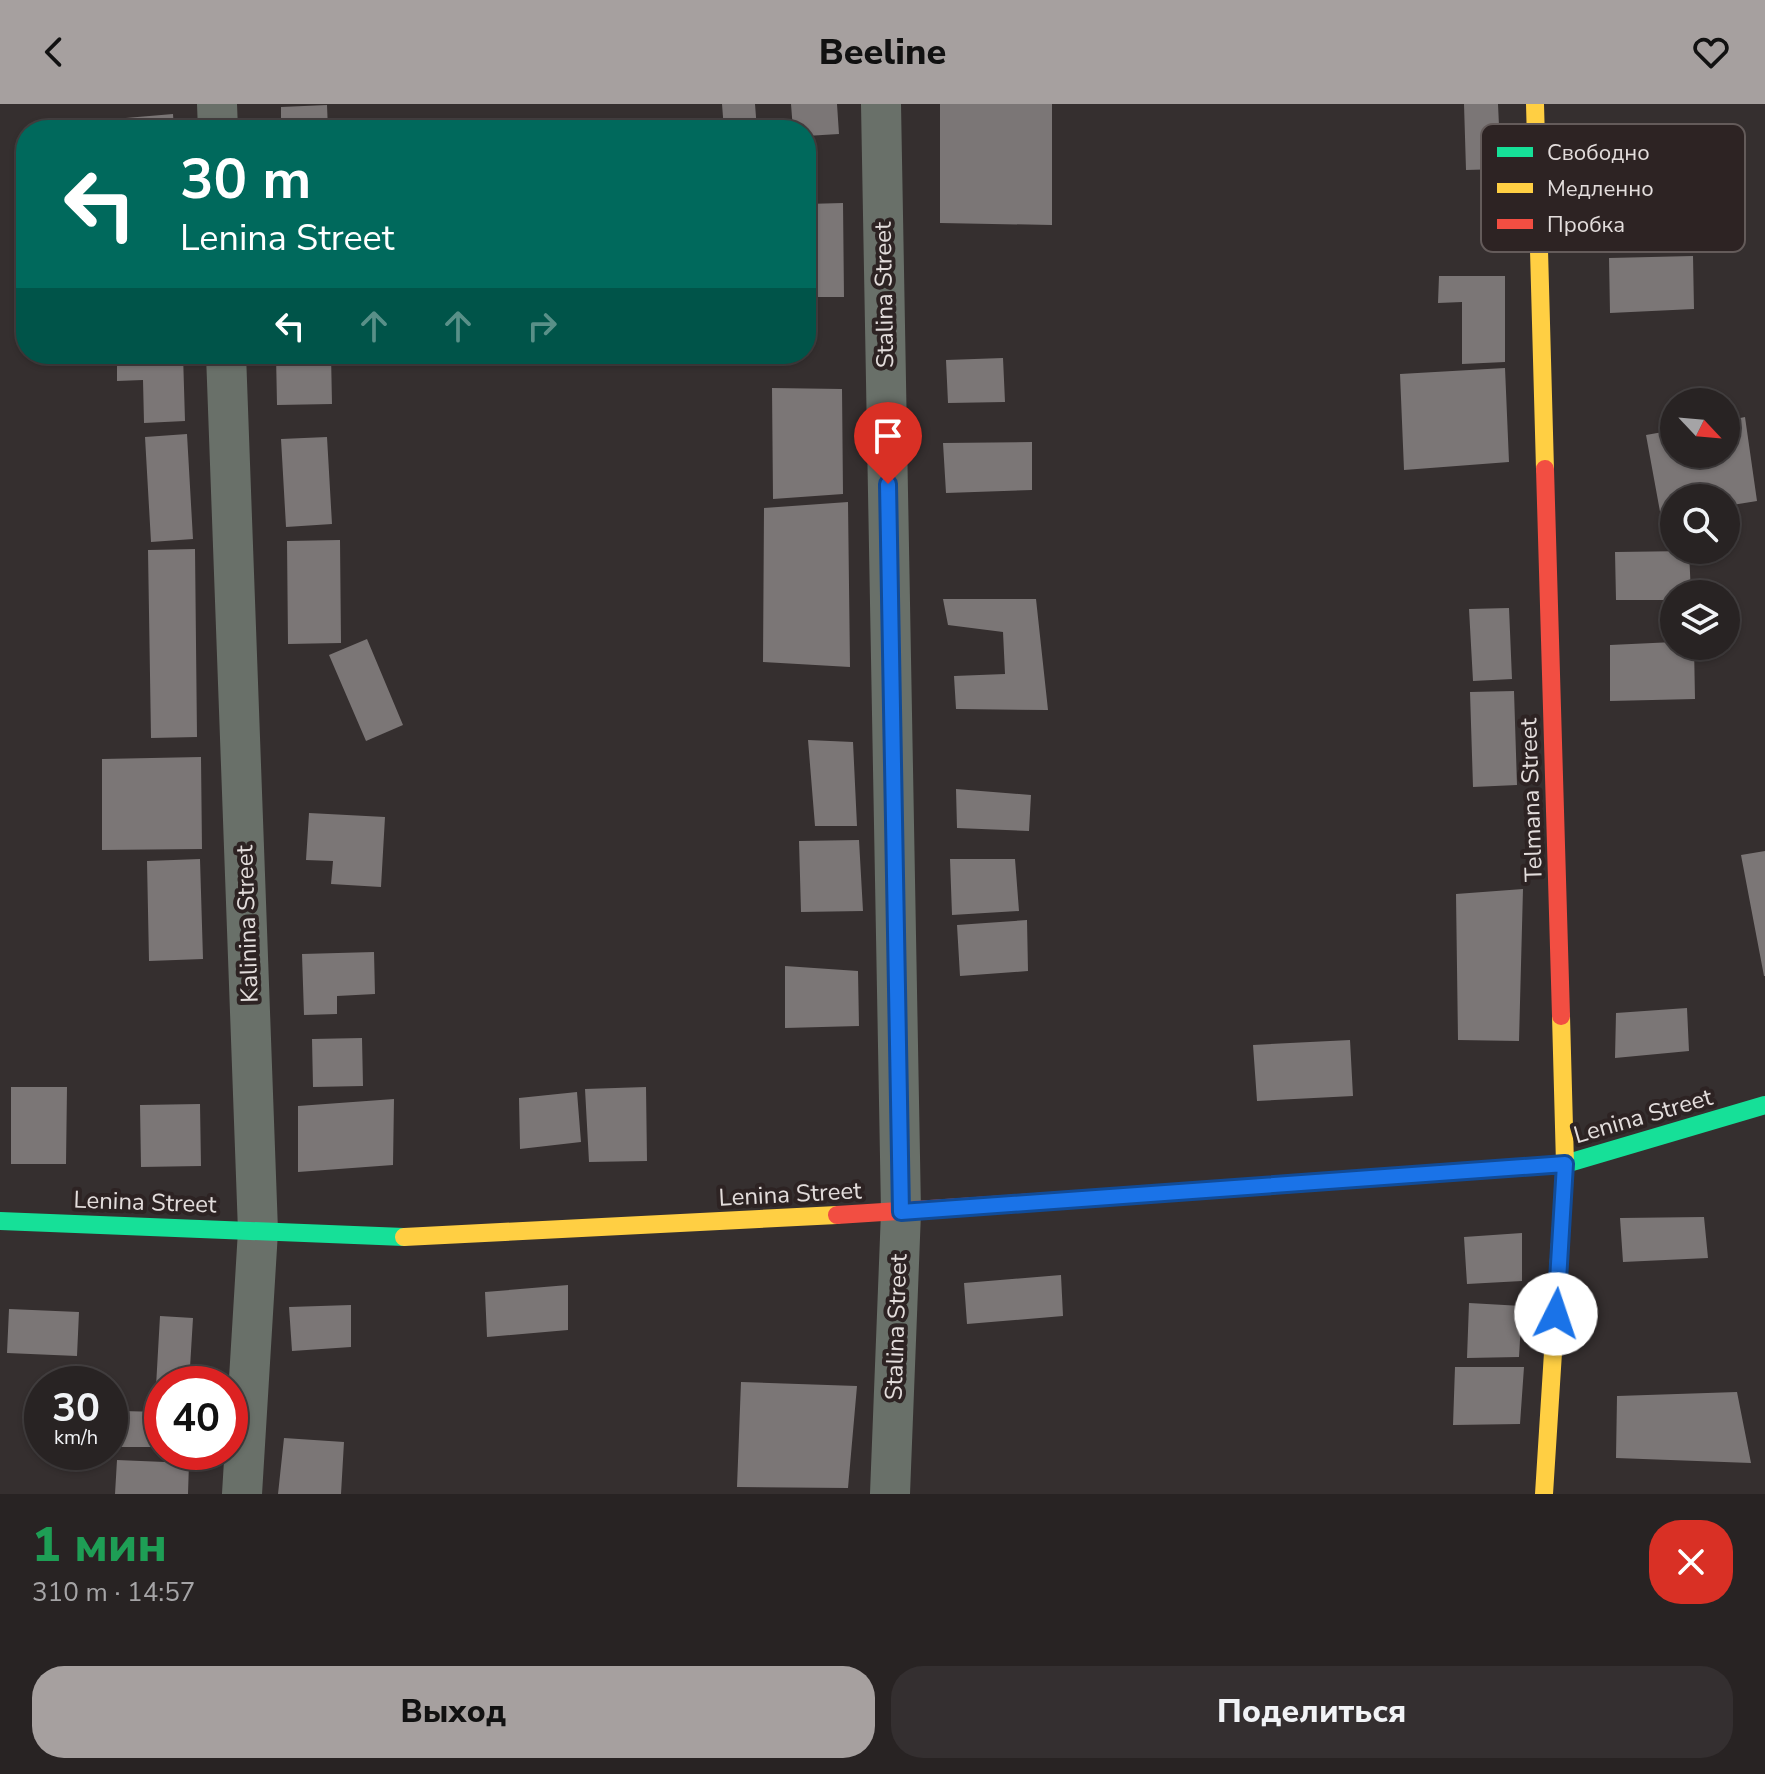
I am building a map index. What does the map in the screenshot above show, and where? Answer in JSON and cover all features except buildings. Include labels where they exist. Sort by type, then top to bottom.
[{"type":"street","name":"Stalina Street","points":[[881,104],[901,1212],[890,1494]]},
{"type":"street","name":"Telmana Street","points":[[1535,104],[1536,124]]},
{"type":"street","name":"Telmana Street","points":[[1539,252],[1565,1164],[1544,1494]]},
{"type":"street","name":"Kalinina Street","points":[[226,364],[258,1231],[242,1494]]},
{"type":"street","name":"Lenina Street","points":[[0,1221],[411,1237],[901,1212],[1565,1164],[1765,1105]]},
{"type":"traffic: fast","points":[[1097,1198],[1565,1164],[1765,1105]]},
{"type":"traffic: fast","points":[[0,1221],[404,1237]]},
{"type":"traffic: slow","points":[[1535,104],[1536,124]]},
{"type":"traffic: slow","points":[[1539,252],[1545,469]]},
{"type":"traffic: slow","points":[[1544,1494],[1565,1164],[1561,1016]]},
{"type":"traffic: slow","points":[[404,1237],[837,1215]]},
{"type":"traffic: jam","points":[[1545,469],[1561,1016]]},
{"type":"traffic: jam","points":[[837,1215],[1097,1198]]},
{"type":"route","points":[[888,484],[901,1212],[1565,1164],[1556,1314]]}]
